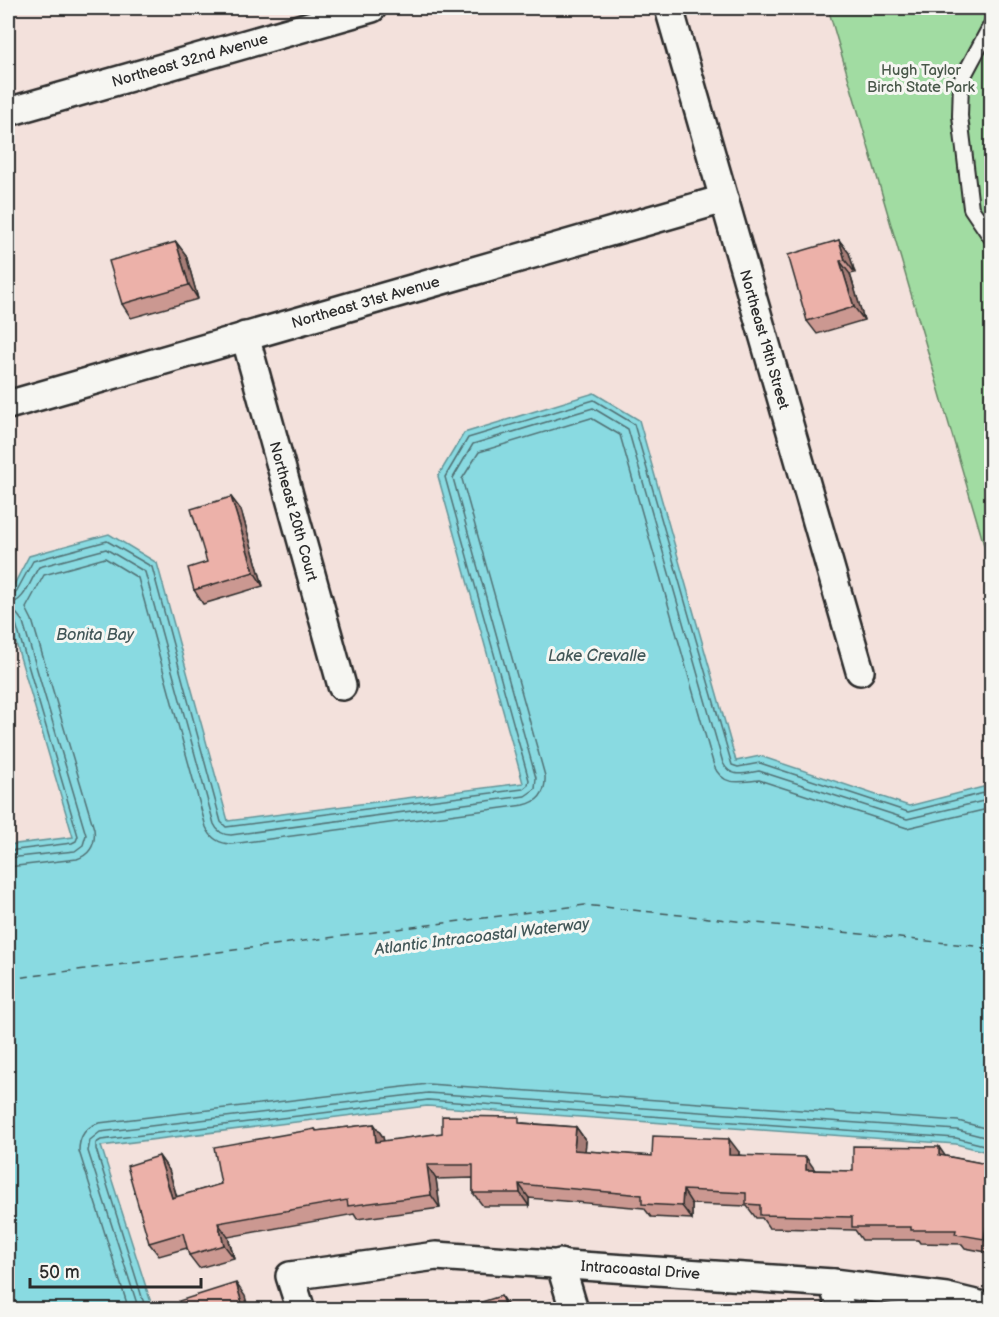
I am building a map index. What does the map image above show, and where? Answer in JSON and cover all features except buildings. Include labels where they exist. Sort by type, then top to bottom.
[{"type":"street","name":"Northeast 32nd Avenue","points":[[8,112],[372,8]]},
{"type":"street","name":"Northeast 19th Street","points":[[669,8],[860,671]]},
{"type":"street","name":"Northeast 31st Avenue","points":[[8,405],[724,199]]},
{"type":"street","name":"Northeast 20th Court","points":[[245,336],[342,686]]},
{"type":"street","name":"Intracoastal Drive","points":[[301,1310],[290,1276],[436,1256],[833,1282],[946,1297],[992,1308]]},
{"type":"street","points":[[560,1263],[574,1310]]},
{"type":"street","points":[[833,1282],[841,1310]]},
{"type":"lane","points":[[992,23],[961,81],[960,116],[971,208],[992,239]]},
{"type":"green space","name":"Hugh Taylor Birch State Park","points":[[828,8],[991,8],[991,569]]},
{"type":"water","points":[[594,393],[639,420],[736,761],[760,756],[909,806],[991,785],[991,1153],[956,1144],[427,1106],[101,1146],[153,1309],[8,1309],[8,845],[73,837],[8,616],[8,596],[29,556],[109,534],[157,563],[228,821],[523,783],[438,476],[464,433]]},
{"type":"ferry route","points":[[8,979],[585,905],[975,946],[992,951]]},
{"type":"water label","name":"Bonita Bay","points":[[95,635]]},
{"type":"water label","name":"Lake Crevalle","points":[[597,656]]},
{"type":"water label","name":"Atlantic Intracoastal Waterway","points":[[482,937]]}]
